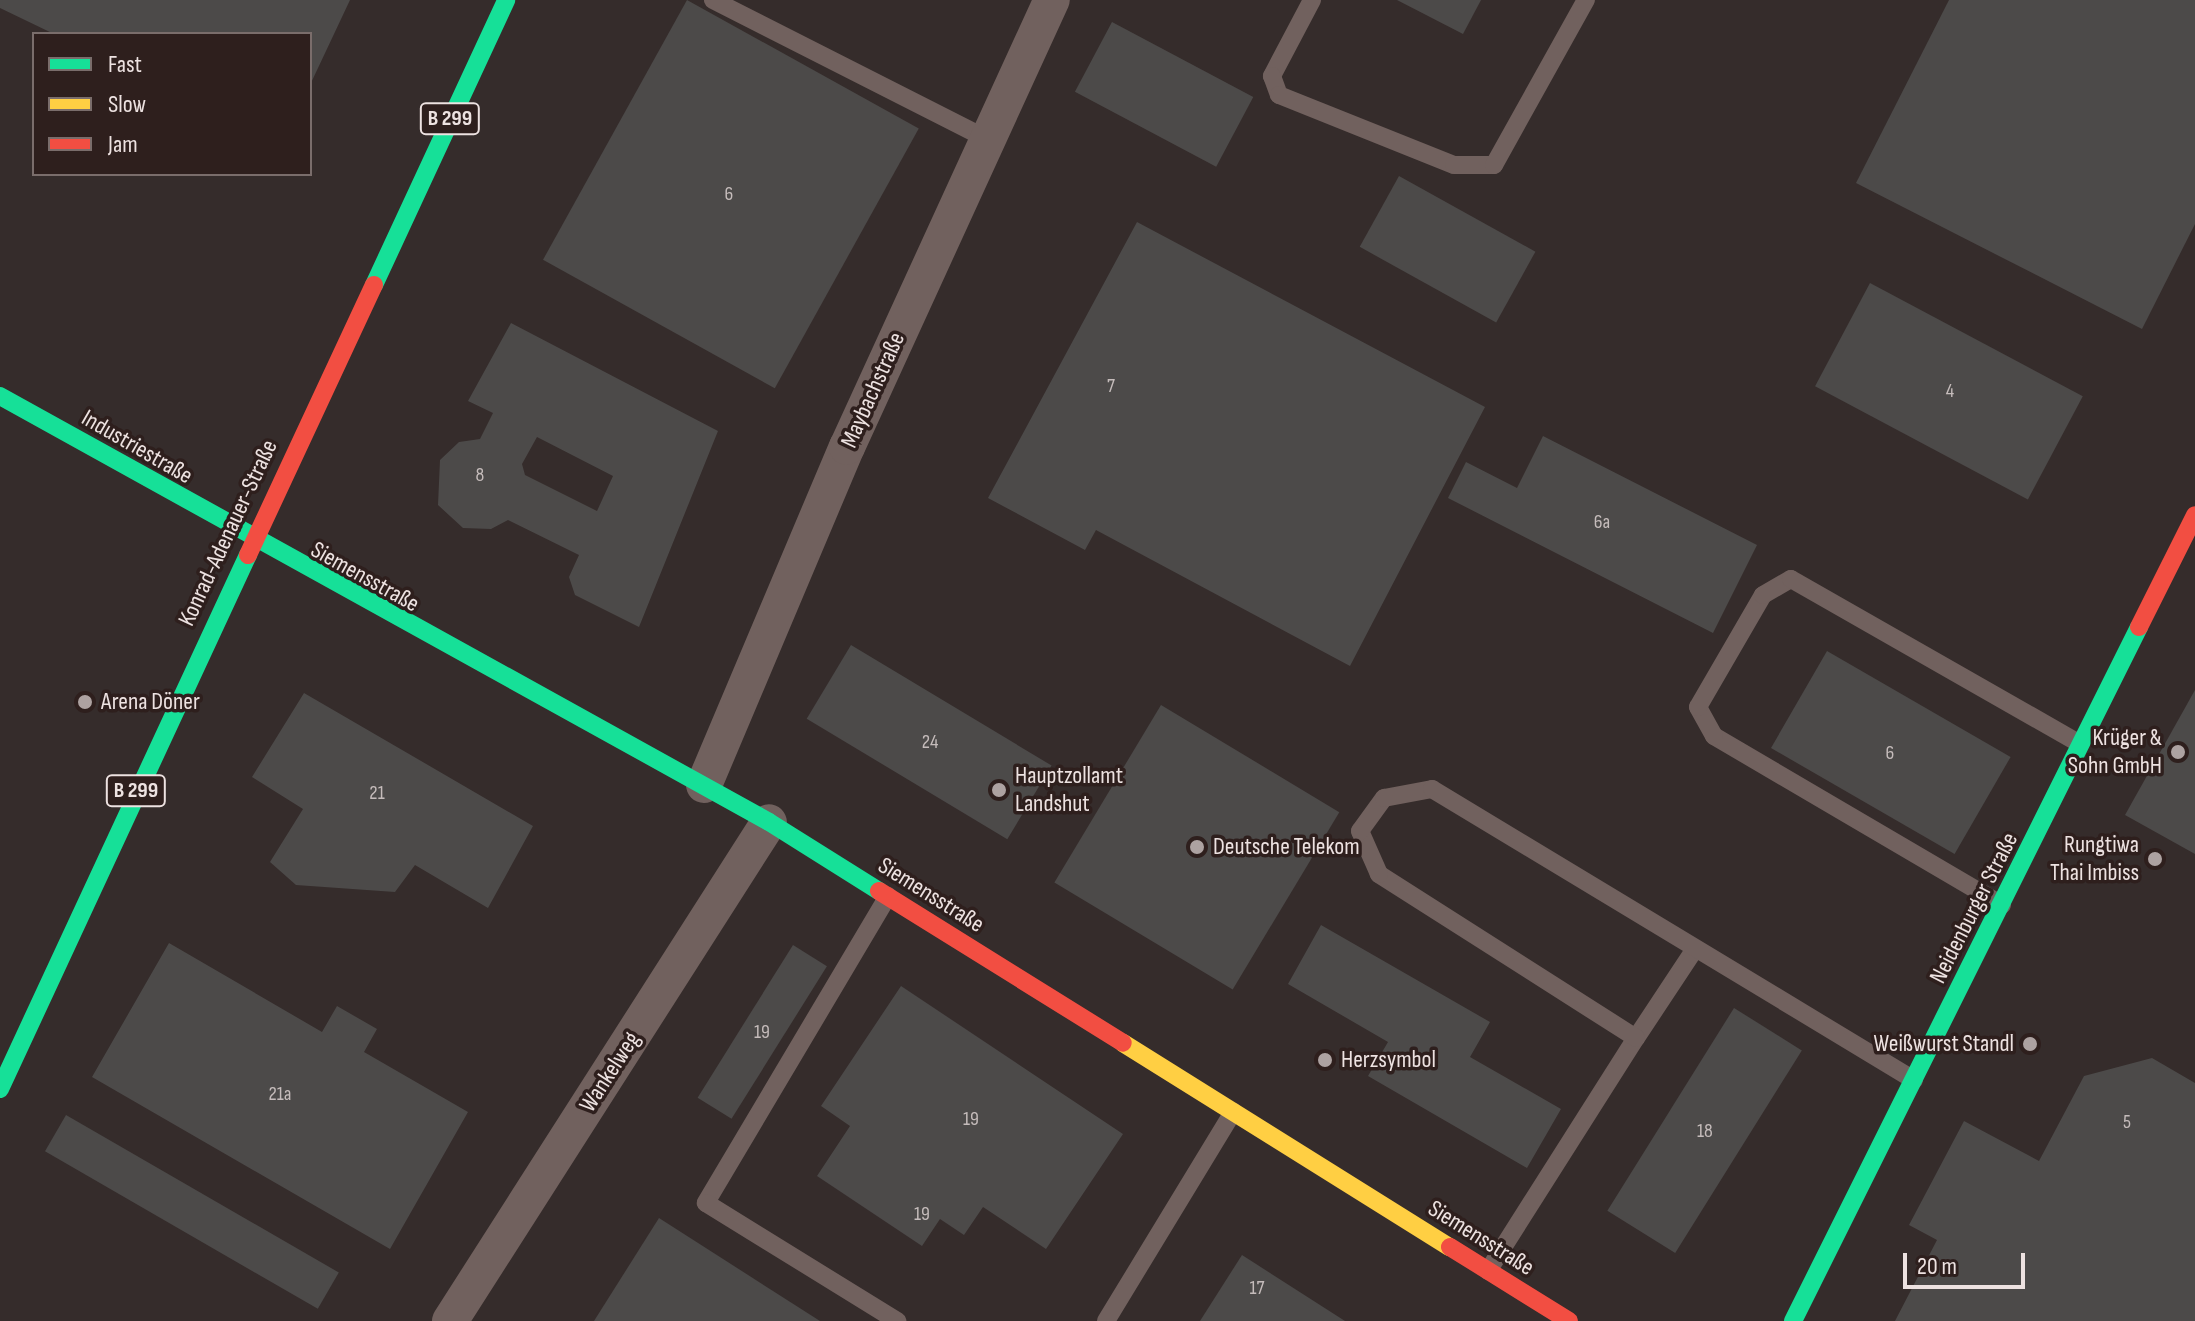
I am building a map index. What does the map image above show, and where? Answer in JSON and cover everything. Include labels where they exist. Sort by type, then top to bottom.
[{"type":"main road","name":"Konrad-Adenauer-Straße","points":[[0,1089],[250,540],[506,0]]},
{"type":"main road","name":"Industriestraße","points":[[0,396],[250,540]]},
{"type":"main road","name":"Neidenburger Straße","points":[[1793,1321],[2193,525]]},
{"type":"main road","name":"Siemensstraße","points":[[250,540],[769,822],[1569,1321]]},
{"type":"street","name":"Maybachstraße","points":[[704,785],[987,139],[1052,0]]},
{"type":"street","name":"Wankelweg","points":[[450,1321],[769,822]]},
{"type":"lane","points":[[713,0],[987,139]]},
{"type":"lane","points":[[1312,0],[1272,76],[1279,95],[1454,165],[1494,165],[1586,0]]},
{"type":"lane","points":[[2002,905],[1714,736],[1698,707],[1763,595],[1791,579],[2082,745]]},
{"type":"lane","points":[[1636,1038],[1379,874],[1360,831],[1384,798],[1432,789],[1914,1080]]},
{"type":"lane","points":[[888,896],[706,1203],[897,1321]]},
{"type":"lane","points":[[1488,1271],[1695,949]]},
{"type":"lane","points":[[1106,1321],[1233,1112]]},
{"type":"building","points":[[0,0],[350,0],[312,81],[312,32],[50,32],[0,8]]},
{"type":"building","points":[[687,0],[919,128],[775,388],[543,260]]},
{"type":"building","points":[[1397,0],[1481,0],[1463,34]]},
{"type":"building","points":[[1949,0],[2195,0],[2195,224],[2142,329],[1856,183]]},
{"type":"building","points":[[1112,22],[1253,97],[1216,167],[1075,92]]},
{"type":"building","points":[[1399,176],[1535,252],[1496,322],[1360,247]]},
{"type":"building","points":[[1137,222],[1485,407],[1350,666],[1096,530],[1085,550],[988,498]]},
{"type":"building","points":[[1870,283],[2083,396],[2028,499],[1815,386]]},
{"type":"building","points":[[511,323],[718,431],[639,627],[575,595],[569,577],[579,555],[508,520],[491,529],[463,528],[438,505],[440,460],[459,442],[480,439],[493,413],[468,401]],"holes":[[[537,437],[613,476],[597,511],[525,475],[522,464]]]},
{"type":"building","points":[[1543,436],[1757,545],[1713,633],[1448,498],[1466,462],[1517,488]]},
{"type":"building","points":[[851,645],[1052,766],[1007,839],[807,719]]},
{"type":"building","points":[[1827,651],[2011,757],[1955,854],[1771,748]]},
{"type":"building","name":"Krüger & Sohn GmbH","points":[[2195,690],[2195,854],[2125,815]]},
{"type":"building","points":[[304,693],[533,826],[488,908],[415,865],[395,892],[296,885],[270,862],[303,809],[252,777]]},
{"type":"building","name":"Deutsche Telekom","points":[[1161,705],[1339,812],[1233,990],[1054,882]]},
{"type":"building","points":[[1321,925],[1490,1022],[1470,1057],[1561,1109],[1527,1168],[1368,1076],[1388,1042],[1288,984]]},
{"type":"building","points":[[169,943],[322,1032],[337,1006],[377,1029],[364,1052],[468,1112],[390,1249],[92,1077]]},
{"type":"building","points":[[793,945],[827,966],[732,1119],[698,1098]]},
{"type":"building","points":[[901,986],[1123,1134],[1046,1249],[983,1207],[964,1235],[940,1219],[922,1246],[817,1176],[850,1126],[821,1106]]},
{"type":"building","points":[[1734,1008],[1802,1050],[1675,1253],[1607,1211]]},
{"type":"building","points":[[2152,1058],[2195,1083],[2195,1321],[1895,1321],[1937,1240],[1909,1225],[1964,1121],[2039,1161],[2084,1076]]},
{"type":"building","points":[[66,1115],[339,1272],[318,1309],[45,1151]]},
{"type":"building","points":[[659,1218],[820,1321],[594,1321]]},
{"type":"building","points":[[1242,1255],[1345,1321],[1200,1321]]},
{"type":"traffic: fast","points":[[374,285],[506,0]]},
{"type":"traffic: fast","points":[[0,396],[769,822],[879,891]]},
{"type":"traffic: fast","points":[[0,1089],[248,555]]},
{"type":"traffic: fast","points":[[1793,1321],[2139,627]]},
{"type":"traffic: slow","points":[[1123,1043],[1450,1247]]},
{"type":"traffic: jam","points":[[248,555],[374,285]]},
{"type":"traffic: jam","points":[[2139,627],[2195,515]]},
{"type":"traffic: jam","points":[[879,891],[1123,1043]]},
{"type":"traffic: jam","points":[[1450,1247],[1569,1321]]},
{"type":"place","name":"Arena Döner","points":[[85,702]]},
{"type":"place","name":"Krüger & Sohn GmbH","points":[[2178,752]]},
{"type":"place","name":"Hauptzollamt Landshut","points":[[999,790]]},
{"type":"place","name":"Deutsche Telekom","points":[[1197,847]]},
{"type":"place","name":"Rungtiwa Thai Imbiss","points":[[2155,859]]},
{"type":"place","name":"Weißwurst Standl","points":[[2030,1044]]},
{"type":"place","name":"Herzsymbol","points":[[1325,1060]]}]
